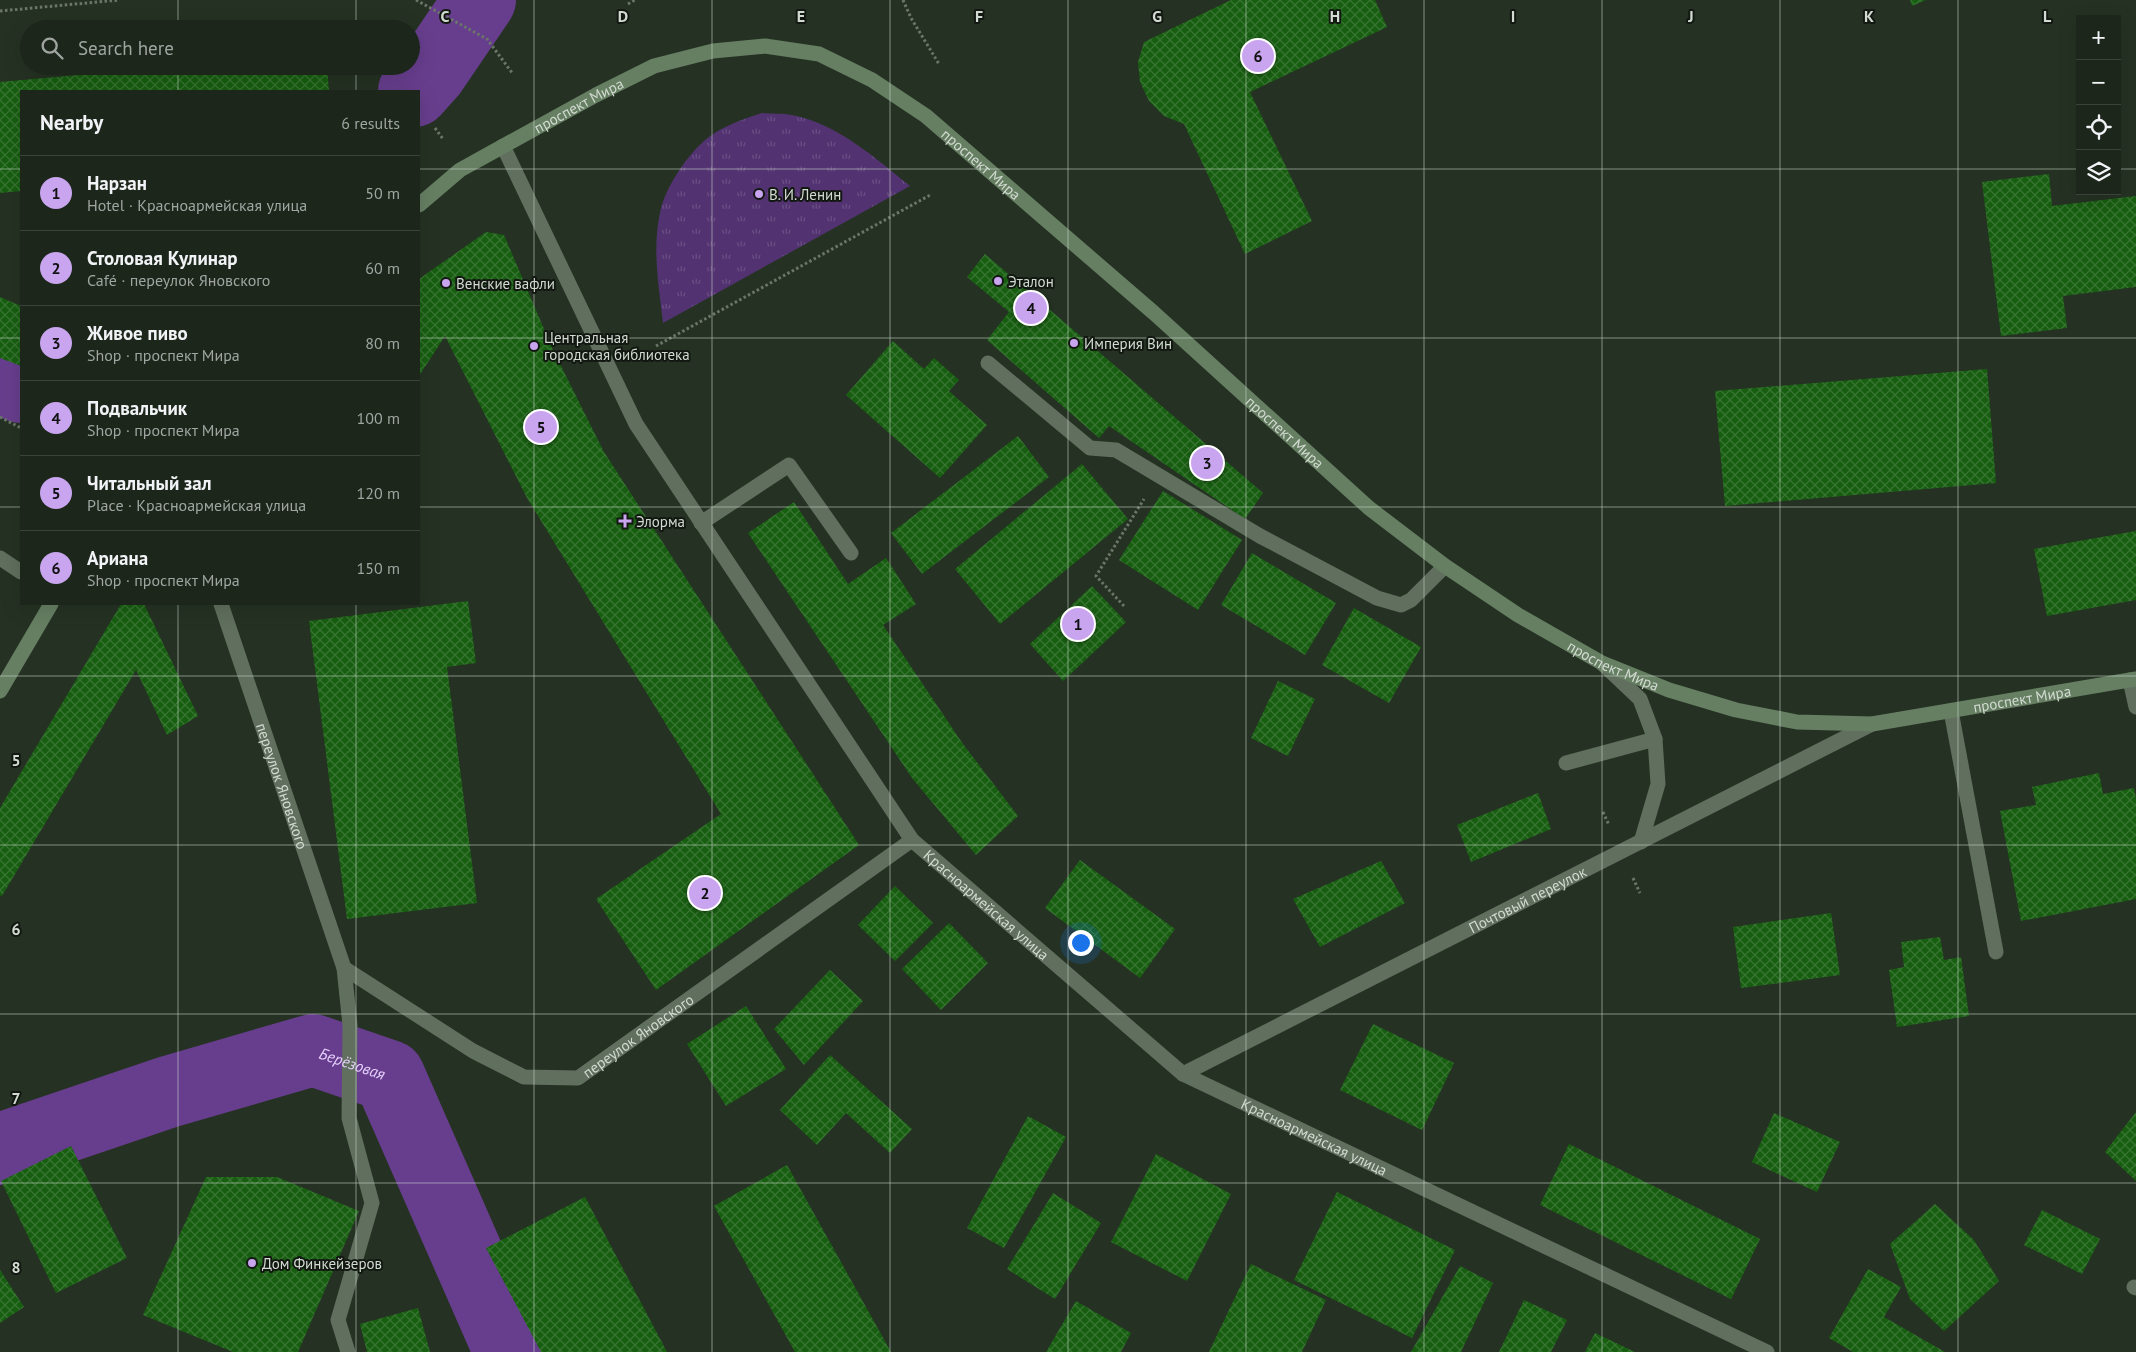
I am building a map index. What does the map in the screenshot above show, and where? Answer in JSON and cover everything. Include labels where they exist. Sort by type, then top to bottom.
[{"type":"street","name":"проспект Мира","points":[[420,204],[460,170],[596,95],[654,66],[713,51],[765,46],[818,54],[872,80],[926,116],[1154,313],[1369,508],[1445,566],[1518,615],[1602,663],[1669,690],[1736,710],[1797,722],[1872,724],[2133,679]]},
{"type":"street","name":"Красноармейская улица","points":[[503,146],[636,424],[912,840],[1183,1074],[1767,1352]]},
{"type":"street","points":[[988,363],[1090,448],[1116,450],[1260,536],[1377,598],[1401,605],[1411,600],[1445,566]]},
{"type":"street","points":[[701,523],[789,465],[851,553]]},
{"type":"street","points":[[0,558],[20,571]]},
{"type":"street","points":[[0,691],[50,605]]},
{"type":"street","name":"переулок Яновского","points":[[221,605],[344,968],[350,1024],[349,1118],[372,1203],[338,1320],[348,1352]]},
{"type":"street","points":[[1602,663],[1640,699],[1655,739],[1658,784],[1641,842]]},
{"type":"street","points":[[2133,679],[2136,707]]},
{"type":"street","points":[[1951,710],[1996,952]]},
{"type":"street","name":"Почтовый переулок","points":[[1183,1074],[1872,724]]},
{"type":"street","points":[[1566,763],[1655,739]]},
{"type":"street","name":"переулок Яновского","points":[[344,968],[473,1052],[524,1077],[578,1078],[912,840]]},
{"type":"path","points":[[0,11],[119,0]]},
{"type":"path","points":[[416,0],[487,39],[513,74]]},
{"type":"path","points":[[628,4],[635,0]]},
{"type":"path","points":[[903,0],[911,18],[939,64]]},
{"type":"path","points":[[435,128],[443,140]]},
{"type":"path","points":[[656,346],[932,194]]},
{"type":"path","points":[[0,417],[20,427]]},
{"type":"path","points":[[1124,606],[1096,576],[1158,475]]},
{"type":"green space","points":[[762,113],[792,115],[809,119],[825,126],[855,143],[910,186],[663,323],[656,254],[660,213],[672,181],[686,161],[709,137],[728,126]]},
{"type":"building","points":[[1231,0],[1375,0],[1387,27],[1250,92],[1312,221],[1245,254],[1184,124],[1164,116],[1149,101],[1140,82],[1138,62],[1144,42]]},
{"type":"building","points":[[1910,0],[1926,0],[1912,6]]},
{"type":"building","points":[[79,75],[328,75],[329,90],[20,90],[20,191],[0,193],[0,82]]},
{"type":"building","points":[[2049,174],[2052,206],[2136,196],[2136,287],[2063,296],[2067,328],[2001,336],[1982,182]]},
{"type":"building","points":[[486,232],[504,235],[553,350],[604,452],[859,845],[656,990],[596,899],[721,814],[527,498],[445,336],[420,374],[420,278]]},
{"type":"building","points":[[985,254],[1263,493],[1245,519],[1109,426],[1099,438],[987,340],[1009,312],[967,277]]},
{"type":"building","points":[[0,297],[20,306],[20,366],[0,358]]},
{"type":"building","points":[[893,341],[924,369],[934,358],[959,380],[949,391],[987,425],[940,478],[846,395]]},
{"type":"building","points":[[1987,369],[1996,483],[1725,506],[1715,391]]},
{"type":"building","points":[[1018,436],[1049,477],[922,574],[891,533]]},
{"type":"building","points":[[1082,464],[1128,519],[1000,624],[955,569]]},
{"type":"building","points":[[1163,491],[1242,540],[1198,610],[1119,560]]},
{"type":"building","points":[[794,502],[848,584],[886,558],[916,604],[883,625],[963,744],[1018,816],[976,855],[912,778],[748,533]]},
{"type":"building","points":[[2136,531],[2136,600],[2047,616],[2034,549]]},
{"type":"building","points":[[1252,553],[1336,603],[1305,655],[1221,605]]},
{"type":"building","points":[[1092,586],[1126,622],[1063,681],[1030,644]]},
{"type":"building","points":[[468,601],[476,663],[447,667],[477,903],[347,919],[309,621]]},
{"type":"building","points":[[120,605],[144,605],[198,716],[167,735],[136,670],[2,896],[0,895],[0,808]]},
{"type":"building","points":[[1354,608],[1421,647],[1389,703],[1322,665]]},
{"type":"building","points":[[1278,681],[1315,699],[1288,756],[1251,738]]},
{"type":"building","points":[[2099,773],[2103,794],[2134,788],[2136,798],[2136,899],[2021,921],[2000,811],[2036,805],[2032,787]]},
{"type":"building","points":[[1538,793],[1551,829],[1471,862],[1457,825]]},
{"type":"building","points":[[1080,860],[1175,929],[1140,978],[1045,908]]},
{"type":"building","points":[[1381,861],[1405,903],[1320,947],[1293,899]]},
{"type":"building","points":[[895,886],[933,923],[895,961],[858,925]]},
{"type":"building","points":[[1831,913],[1840,975],[1741,988],[1733,927]]},
{"type":"building","points":[[949,923],[988,963],[941,1010],[902,969]]},
{"type":"building","points":[[1940,937],[1944,960],[1961,957],[1969,1016],[1897,1027],[1889,970],[1904,967],[1901,942]]},
{"type":"building","points":[[830,970],[863,1001],[804,1065],[774,1029]]},
{"type":"building","points":[[746,1006],[786,1069],[726,1106],[687,1044]]},
{"type":"building","points":[[1373,1024],[1454,1063],[1422,1130],[1340,1090]]},
{"type":"building","points":[[830,1055],[912,1129],[890,1153],[846,1113],[817,1145],[780,1110]]},
{"type":"building","points":[[2136,1112],[2136,1181],[2105,1152]]},
{"type":"building","points":[[1774,1113],[1840,1142],[1817,1192],[1752,1162]]},
{"type":"building","points":[[1028,1116],[1066,1137],[1004,1248],[967,1228]]},
{"type":"building","points":[[1569,1144],[1760,1239],[1731,1299],[1540,1205]]},
{"type":"building","points":[[71,1146],[127,1258],[56,1293],[1,1181]]},
{"type":"building","points":[[1156,1154],[1231,1194],[1187,1281],[1111,1242]]},
{"type":"building","points":[[787,1165],[891,1352],[795,1352],[714,1206]]},
{"type":"building","name":"Дом Финкейзеров","points":[[206,1177],[277,1177],[359,1211],[298,1352],[233,1352],[143,1315]]},
{"type":"building","points":[[1337,1192],[1455,1250],[1412,1338],[1294,1280]]},
{"type":"building","points":[[1053,1193],[1101,1223],[1055,1299],[1007,1269]]},
{"type":"building","points":[[585,1197],[667,1352],[541,1352],[486,1248]]},
{"type":"building","points":[[1935,1204],[1974,1240],[1999,1281],[1944,1331],[1910,1299],[1890,1244]]},
{"type":"building","points":[[2042,1210],[2100,1239],[2082,1274],[2024,1245]]},
{"type":"building","points":[[1251,1264],[1326,1300],[1302,1352],[1209,1352]]},
{"type":"building","points":[[1460,1266],[1493,1283],[1461,1352],[1411,1352]]},
{"type":"building","points":[[1868,1269],[1901,1287],[1884,1317],[1945,1352],[1853,1352],[1829,1338]]},
{"type":"building","points":[[0,1270],[24,1307],[0,1323]]},
{"type":"building","points":[[1524,1300],[1567,1320],[1551,1352],[1499,1352]]},
{"type":"building","points":[[1076,1301],[1131,1333],[1121,1352],[1046,1352]]},
{"type":"building","points":[[418,1308],[430,1352],[367,1352],[360,1324]]},
{"type":"building","points":[[1595,1333],[1635,1352],[1585,1352]]},
{"type":"waterway","points":[[415,90],[431,72],[480,0]]},
{"type":"waterway","points":[[0,379],[20,387]]},
{"type":"waterway","name":"Берёзовая","points":[[0,1149],[168,1092],[313,1050],[389,1076],[510,1352]]},
{"type":"place","name":"Ариана","points":[[1258,56]]},
{"type":"place","name":"В. И. Ленин","points":[[759,194]]},
{"type":"place","name":"Эталон","points":[[998,281]]},
{"type":"place","name":"Венские вафли","points":[[446,283]]},
{"type":"place","name":"Подвальчик","points":[[1031,308]]},
{"type":"place","name":"Империя Вин","points":[[1074,343]]},
{"type":"place","name":"Центральная городская библиотека","points":[[534,346]]},
{"type":"place","name":"Читальный зал","points":[[541,427]]},
{"type":"place","name":"Живое пиво","points":[[1207,463]]},
{"type":"place","name":"Элорма","points":[[625,521]]},
{"type":"place","name":"Нарзан","points":[[1078,624]]},
{"type":"place","name":"Столовая Кулинар","points":[[705,893]]},
{"type":"place","name":"Дом Финкейзеров","points":[[252,1263]]}]
